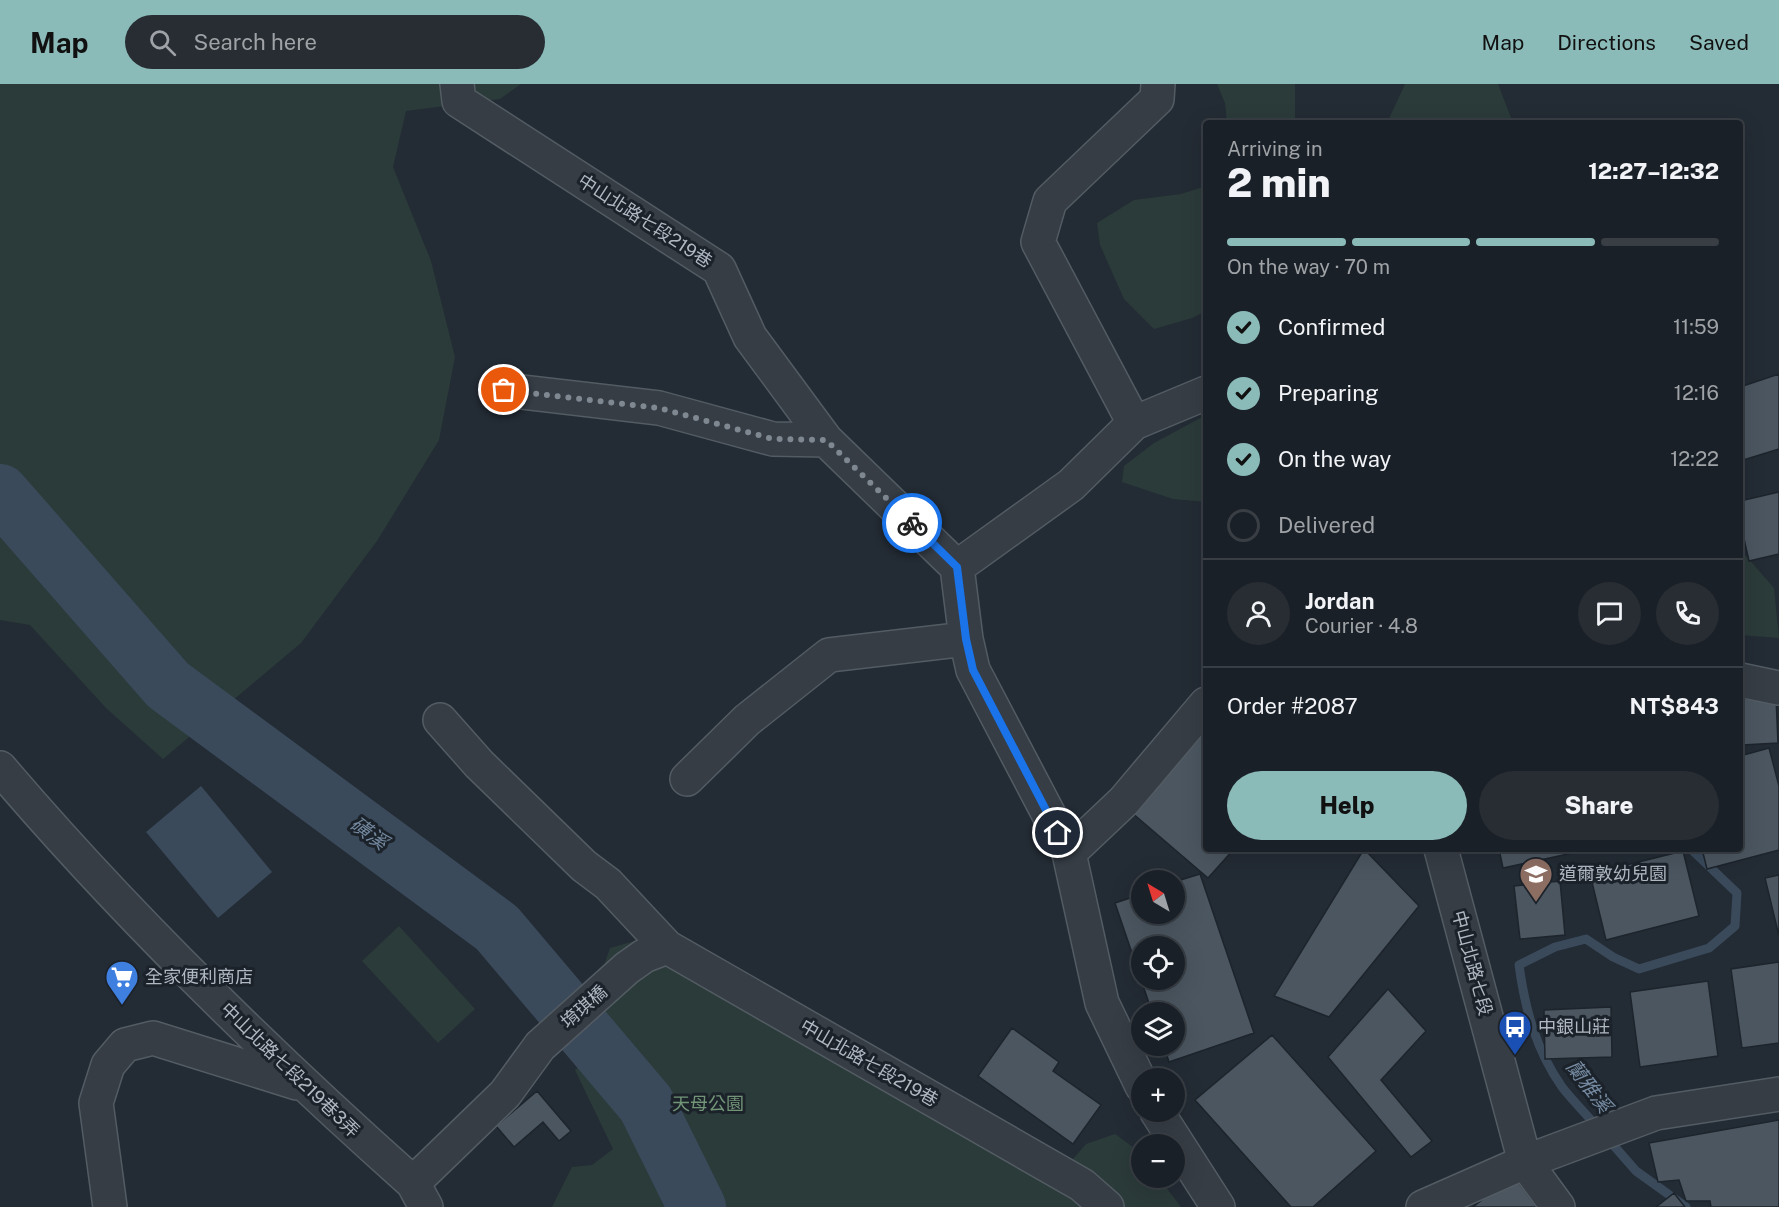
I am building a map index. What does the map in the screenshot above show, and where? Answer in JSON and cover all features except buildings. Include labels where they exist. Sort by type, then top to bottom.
[{"type":"street","name":"中山北路七段219巷","points":[[457,84],[459,100],[719,269],[750,337],[826,440],[957,567]]},
{"type":"street","points":[[1134,423],[1038,242],[1050,201],[1157,99],[1158,84]]},
{"type":"street","points":[[504,390],[659,408],[773,439],[826,440]]},
{"type":"street","points":[[1133,1068],[1102,1003],[1069,853],[973,670],[966,639],[957,567],[1071,485],[1134,423],[1203,394]]},
{"type":"street","points":[[687,779],[747,720],[829,655],[966,639]]},
{"type":"street","points":[[1743,681],[1779,688]]},
{"type":"street","points":[[1069,853],[1124,801],[1203,708]]},
{"type":"street","name":"中山北路七段219巷","points":[[440,720],[479,764],[584,866],[608,884],[667,947],[1082,1185],[1107,1207]]},
{"type":"street","name":"中山北路七段219巷3弄","points":[[0,768],[53,830],[153,937],[304,1086],[420,1195],[505,1094],[540,1046]]},
{"type":"street","name":"中山北路七段","points":[[1442,852],[1525,1162],[1558,1207]]},
{"type":"street","name":"堉琪橋","points":[[540,1046],[627,968],[644,956],[667,947]]},
{"type":"street","points":[[110,1207],[96,1103],[108,1065],[125,1045],[153,1038],[304,1086]]},
{"type":"street","points":[[1423,1207],[1525,1162],[1656,1113],[1779,1094]]},
{"type":"street","points":[[1163,1122],[1218,1207]]},
{"type":"green space","points":[[0,84],[521,84],[500,99],[406,111],[393,167],[431,261],[455,357],[439,440],[377,541],[301,643],[163,759],[106,708],[30,625],[0,620]]},
{"type":"green space","points":[[1217,84],[1295,84],[1295,120],[1227,120],[1225,103]]},
{"type":"green space","points":[[1405,84],[1498,84],[1512,120],[1388,120]]},
{"type":"green space","points":[[1203,187],[1203,312],[1154,329],[1124,299],[1100,245],[1097,223],[1134,200],[1181,194]]},
{"type":"green space","points":[[1203,417],[1203,502],[1173,499],[1122,482],[1124,466],[1154,443]]},
{"type":"green space","points":[[1743,552],[1774,588],[1779,638],[1743,635]]},
{"type":"green space","points":[[399,926],[475,1009],[438,1043],[362,961]]},
{"type":"green space","name":"天母公園","points":[[659,934],[1061,1173],[1086,1144],[1115,1134],[1131,1146],[1131,1188],[1167,1188],[1181,1207],[552,1207],[572,1167],[592,1165],[613,1149],[575,1070],[609,1040],[602,1019],[597,986],[610,948]]},
{"type":"water","points":[[201,786],[272,872],[218,918],[146,832]]},
{"type":"waterway","name":"磺溪","points":[[0,493],[168,685],[497,928],[646,1104],[697,1207]]},
{"type":"waterway","name":"蘭雅溪","points":[[1599,1129],[1562,1087],[1545,1059],[1528,1013],[1519,965],[1555,947],[1586,939],[1613,957],[1639,969],[1709,948],[1735,926],[1737,893],[1694,852]]},
{"type":"waterway","name":"蘭雅溪","points":[[1608,1139],[1636,1171],[1686,1207]]},
{"type":"way so far","points":[[504,390],[659,408],[773,439],[826,440],[912,523]]},
{"type":"place","name":"道爾敦幼兒園","points":[[1536,903]]},
{"type":"place","name":"全家便利商店","points":[[122,1006]]},
{"type":"place","name":"中銀山莊","points":[[1515,1056]]},
{"type":"route","points":[[912,523],[957,567],[966,639],[973,670],[1058,833]]}]
